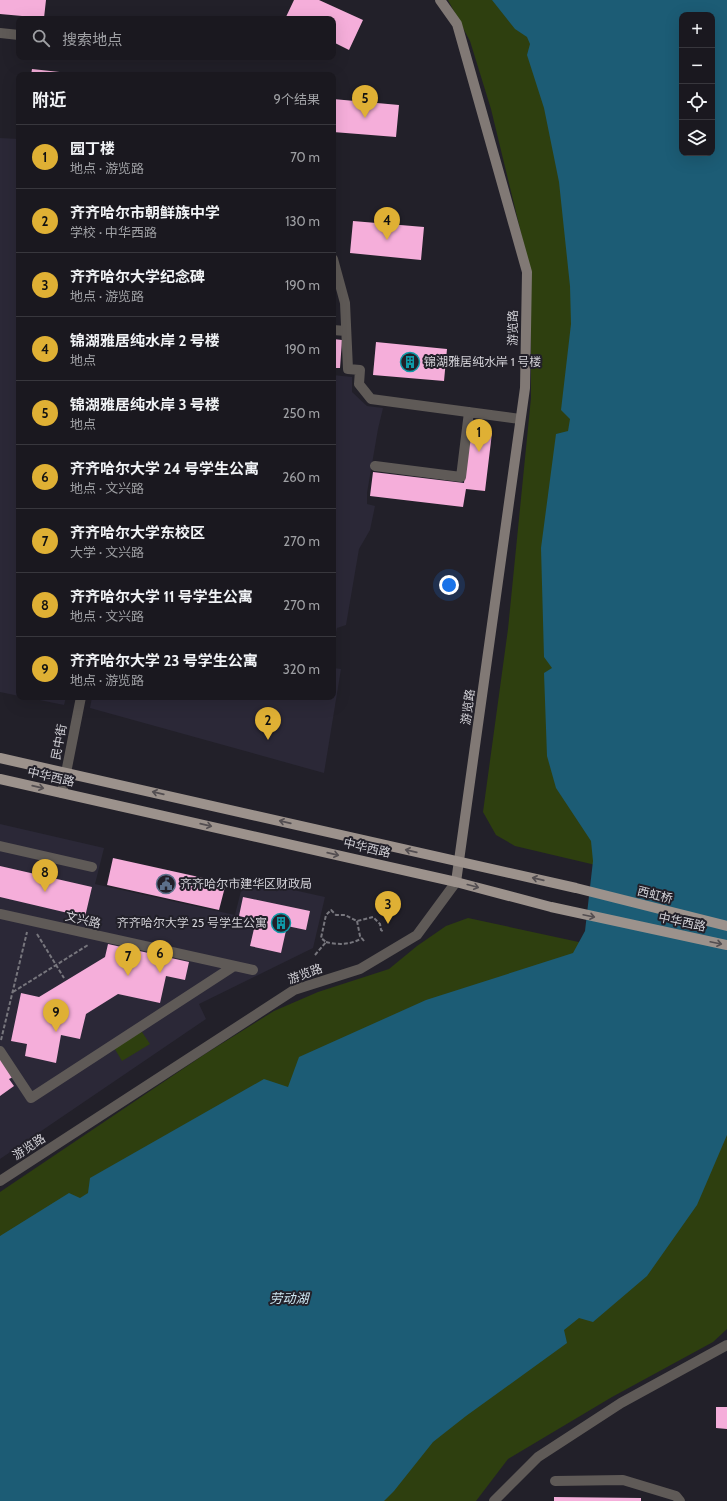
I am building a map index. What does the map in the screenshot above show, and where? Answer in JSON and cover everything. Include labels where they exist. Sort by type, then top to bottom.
[{"type":"main road","name":"游览路","points":[[440,0],[457,24],[527,272],[525,388],[456,882]]},
{"type":"main road","name":"中华西路","points":[[0,758],[576,888]]},
{"type":"main road","name":"中华西路","points":[[0,779],[456,882],[551,908],[727,945]]},
{"type":"main road","name":"西虹桥","points":[[576,888],[727,926]]},
{"type":"street","points":[[0,33],[16,35]]},
{"type":"street","points":[[336,271],[344,304],[348,369],[360,370],[359,384],[370,399],[520,419]]},
{"type":"street","points":[[336,330],[346,331]]},
{"type":"street","points":[[375,466],[461,477],[469,412]]},
{"type":"street","name":"民中街","points":[[62,793],[80,700]]},
{"type":"street","points":[[0,846],[92,867]]},
{"type":"street","name":"游览路","points":[[0,1181],[294,990],[360,969],[417,935],[456,882]]},
{"type":"street","name":"文兴路","points":[[0,914],[253,970]]},
{"type":"street","points":[[0,1051],[31,1098],[234,966]]},
{"type":"street","points":[[494,1501],[538,1457],[621,1403],[727,1345]]},
{"type":"street","points":[[555,1481],[623,1480],[676,1496],[680,1501]]},
{"type":"path","points":[[362,938],[357,941],[344,944],[326,942],[321,938],[326,915],[331,910],[336,915],[345,915],[357,920],[373,917],[380,924],[381,930],[384,932]]},
{"type":"path","points":[[357,920],[364,941]]},
{"type":"path","points":[[30,921],[64,978]]},
{"type":"path","points":[[0,1046],[30,921]]},
{"type":"path","points":[[13,992],[101,937]]},
{"type":"path","points":[[315,955],[326,942]]},
{"type":"shaded area","points":[[0,138],[16,139],[16,695],[0,692]]},
{"type":"shaded area","points":[[336,375],[352,377],[352,392],[367,406],[383,408],[367,493],[367,504],[375,506],[370,530],[359,549],[346,625],[337,628],[336,632]]},
{"type":"shaded area","points":[[336,668],[341,669],[336,700]]},
{"type":"shaded area","points":[[40,700],[65,700],[64,705]]},
{"type":"shaded area","points":[[91,700],[336,700],[324,773],[90,708]]},
{"type":"shaded area","points":[[0,824],[104,848],[95,884],[235,915],[244,879],[325,897],[313,948],[199,1004],[206,1019],[0,1159]]},
{"type":"green space","points":[[448,0],[727,0],[727,896],[515,846],[496,835],[483,812],[508,629],[531,398],[531,274],[491,109],[470,41]]},
{"type":"green space","name":"劳动湖","points":[[468,918],[727,974],[727,1329],[713,1342],[612,1397],[508,1459],[476,1501],[0,1501],[0,1192],[205,1054],[274,1011],[318,992],[389,969],[417,946],[446,926]]},
{"type":"green space","points":[[140,1029],[150,1044],[122,1061],[113,1046]]},
{"type":"water","name":"劳动湖","points":[[492,0],[727,0],[727,1135],[697,1205],[647,1276],[593,1322],[579,1318],[564,1330],[567,1343],[466,1416],[433,1442],[394,1491],[384,1501],[0,1501],[0,1236],[69,1193],[80,1198],[88,1193],[90,1178],[264,1079],[288,1087],[299,1057],[426,1000],[573,953],[585,931],[593,861],[591,841],[556,788],[547,756],[544,673],[552,668],[544,657],[541,548],[556,434],[568,431],[570,419],[561,410],[571,324],[570,286],[559,182],[544,108],[527,55],[530,44],[527,37],[515,29]]},
{"type":"building","points":[[0,0],[46,0],[44,16],[0,14]]},
{"type":"building","points":[[294,0],[319,0],[363,20],[349,50],[336,44],[336,16],[286,16]]},
{"type":"building","points":[[32,69],[60,72],[32,72]]},
{"type":"building","points":[[336,99],[399,105],[396,137],[336,132]]},
{"type":"building","points":[[353,221],[424,227],[421,260],[350,253]]},
{"type":"building","points":[[336,339],[342,340],[340,368],[336,368]]},
{"type":"building","name":"锦湖雅居纯水岸 1 号楼","points":[[376,342],[447,349],[444,381],[373,375]]},
{"type":"building","points":[[470,430],[492,433],[485,491],[466,489],[463,507],[370,496],[373,472],[464,483]]},
{"type":"building","name":"齐齐哈尔市建华区财政局","points":[[113,858],[226,883],[219,910],[107,885]]},
{"type":"building","points":[[0,866],[92,887],[85,917],[0,897]]},
{"type":"building","name":"齐齐哈尔大学 25 号学生公寓","points":[[243,897],[310,911],[306,930],[287,926],[281,953],[250,946],[256,920],[239,916]]},
{"type":"building","points":[[108,944],[189,962],[185,980],[166,976],[160,1003],[118,994],[86,1014],[80,1039],[61,1035],[56,1063],[25,1056],[27,1044],[11,1041],[21,993],[39,997],[105,957]]},
{"type":"building","points":[[0,1057],[13,1077],[9,1079],[14,1086],[0,1096]]},
{"type":"building","points":[[716,1407],[727,1407],[727,1429],[716,1428]]},
{"type":"building","points":[[554,1497],[641,1498],[641,1501],[554,1501]]},
{"type":"place","name":"锦湖雅居纯水岸 3 号楼","points":[[365,118]]},
{"type":"place","name":"锦湖雅居纯水岸 2 号楼","points":[[387,240]]},
{"type":"place","name":"锦湖雅居纯水岸 1 号楼","points":[[410,362]]},
{"type":"place","name":"园丁楼","points":[[479,452]]},
{"type":"place","name":"齐齐哈尔市朝鲜族中学","points":[[268,740]]},
{"type":"place","name":"齐齐哈尔市建华区财政局","points":[[166,884]]},
{"type":"place","name":"齐齐哈尔大学 11 号学生公寓","points":[[45,892]]},
{"type":"place","name":"齐齐哈尔大学 25 号学生公寓","points":[[281,923]]},
{"type":"place","name":"齐齐哈尔大学纪念碑","points":[[388,924]]},
{"type":"place","name":"齐齐哈尔大学 24 号学生公寓","points":[[160,973]]},
{"type":"place","name":"齐齐哈尔大学东校区","points":[[128,976]]},
{"type":"place","name":"齐齐哈尔大学 23 号学生公寓","points":[[56,1032]]}]
